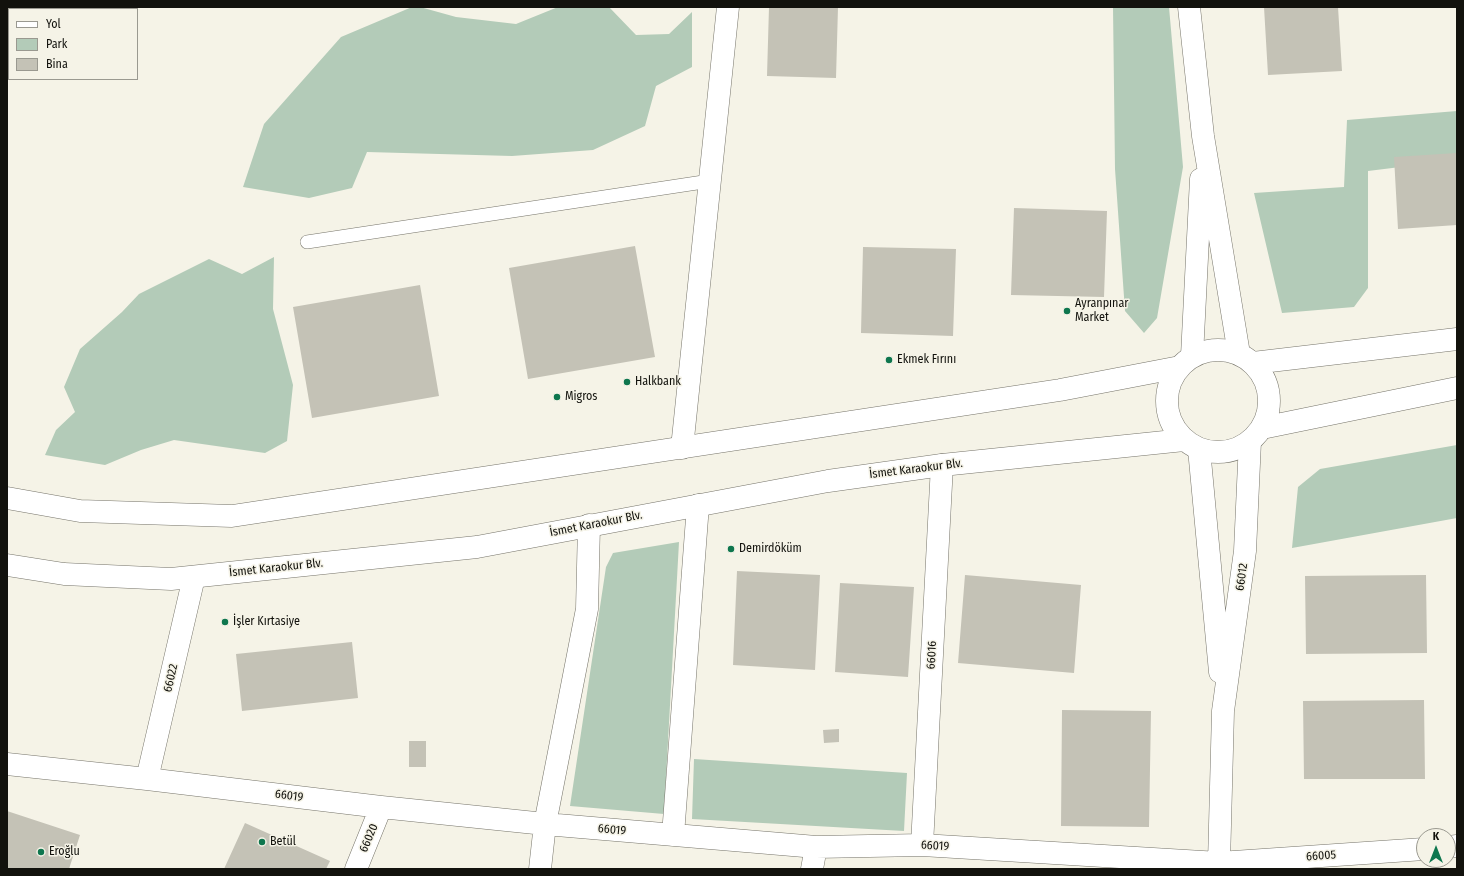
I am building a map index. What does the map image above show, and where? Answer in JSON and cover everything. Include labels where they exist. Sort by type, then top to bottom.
[{"type":"street","points":[[682,448],[728,7]]},
{"type":"street","points":[[1189,7],[1203,136],[1246,359]]},
{"type":"street","points":[[1203,136],[1186,362],[1171,380],[1167,396],[1168,412],[1174,427],[1192,444],[1217,452],[1234,449],[1256,435],[1457,388]]},
{"type":"street","points":[[1246,359],[1457,339]]},
{"type":"street","points":[[7,498],[80,511],[232,516],[1060,390],[1186,362],[1208,351],[1224,350],[1246,359],[1264,377],[1269,394],[1268,412],[1256,435]]},
{"type":"street","name":"66012","points":[[1218,866],[1223,711],[1245,551],[1256,435]]},
{"type":"street","name":"66012","points":[[1192,444],[1223,711]]},
{"type":"street","name":"İsmet Karaokur Blv.","points":[[7,565],[64,574],[171,579],[194,577],[477,547],[828,481],[942,464],[1192,444]]},
{"type":"street","name":"66016","points":[[922,845],[942,464]]},
{"type":"street","points":[[673,835],[698,505]]},
{"type":"street","points":[[540,869],[545,824],[587,609],[589,526]]},
{"type":"street","name":"66022","points":[[147,778],[194,577]]},
{"type":"street","name":"66019","points":[[7,764],[147,778],[382,807],[545,824],[673,835],[816,847],[922,845],[1218,866]]},
{"type":"street","name":"66020","points":[[356,869],[382,807]]},
{"type":"street","points":[[812,869],[816,847]]},
{"type":"street","name":"66005","points":[[1218,866],[1416,849]]},
{"type":"lane","points":[[308,242],[710,181]]},
{"type":"green space","points":[[412,7],[420,7],[456,17],[516,24],[558,7],[609,7],[636,35],[669,34],[692,12],[692,67],[656,86],[645,126],[593,150],[512,156],[367,152],[352,188],[309,198],[243,187],[264,124],[341,37]]},
{"type":"green space","points":[[1113,7],[1169,7],[1183,167],[1157,318],[1144,333],[1125,311],[1115,169]]},
{"type":"green space","points":[[1457,111],[1457,160],[1368,171],[1368,288],[1354,307],[1282,313],[1254,193],[1344,187],[1347,120]]},
{"type":"green space","points":[[274,257],[273,309],[293,385],[287,441],[265,453],[174,440],[141,450],[105,465],[45,455],[56,430],[75,412],[64,387],[80,349],[122,312],[139,294],[209,259],[242,274]]},
{"type":"green space","points":[[1457,445],[1457,518],[1292,548],[1298,487],[1320,469]]},
{"type":"green space","points":[[679,542],[664,814],[570,806],[606,567],[613,553]]},
{"type":"green space","points":[[694,759],[907,773],[904,831],[692,819]]},
{"type":"building","points":[[769,7],[838,7],[836,78],[767,76]]},
{"type":"building","points":[[1264,7],[1338,7],[1342,71],[1268,75]]},
{"type":"building","points":[[1457,153],[1457,225],[1398,229],[1394,157]]},
{"type":"building","points":[[1014,208],[1107,211],[1104,297],[1011,295]]},
{"type":"building","points":[[635,246],[655,357],[528,379],[509,268]]},
{"type":"building","points":[[863,247],[956,249],[953,336],[861,333]]},
{"type":"building","points":[[420,285],[439,396],[312,418],[293,307]]},
{"type":"building","points":[[737,571],[820,575],[815,670],[733,665]]},
{"type":"building","points":[[965,575],[1081,585],[1074,673],[958,663]]},
{"type":"building","points":[[1426,575],[1427,653],[1306,654],[1305,576]]},
{"type":"building","points":[[840,583],[914,587],[908,677],[835,672]]},
{"type":"building","points":[[352,642],[358,698],[242,711],[236,654]]},
{"type":"building","points":[[1424,700],[1425,779],[1304,779],[1303,701]]},
{"type":"building","points":[[1062,710],[1151,711],[1149,827],[1061,826]]},
{"type":"building","points":[[839,729],[839,742],[824,743],[823,730]]},
{"type":"building","points":[[409,741],[426,741],[426,767],[409,767]]},
{"type":"building","name":"Eroğlu","points":[[7,811],[80,835],[69,869],[7,869]]},
{"type":"building","name":"Betül","points":[[245,823],[330,861],[326,869],[224,869]]},
{"type":"place","name":"Ayranpınar Market","points":[[1067,311]]},
{"type":"place","name":"Ekmek Fırını","points":[[889,360]]},
{"type":"place","name":"Halkbank","points":[[627,382]]},
{"type":"place","name":"Migros","points":[[557,397]]},
{"type":"place","name":"Demirdöküm","points":[[731,549]]},
{"type":"place","name":"İşler Kırtasiye","points":[[225,622]]},
{"type":"place","name":"Betül","points":[[262,842]]},
{"type":"place","name":"Eroğlu","points":[[41,852]]}]
